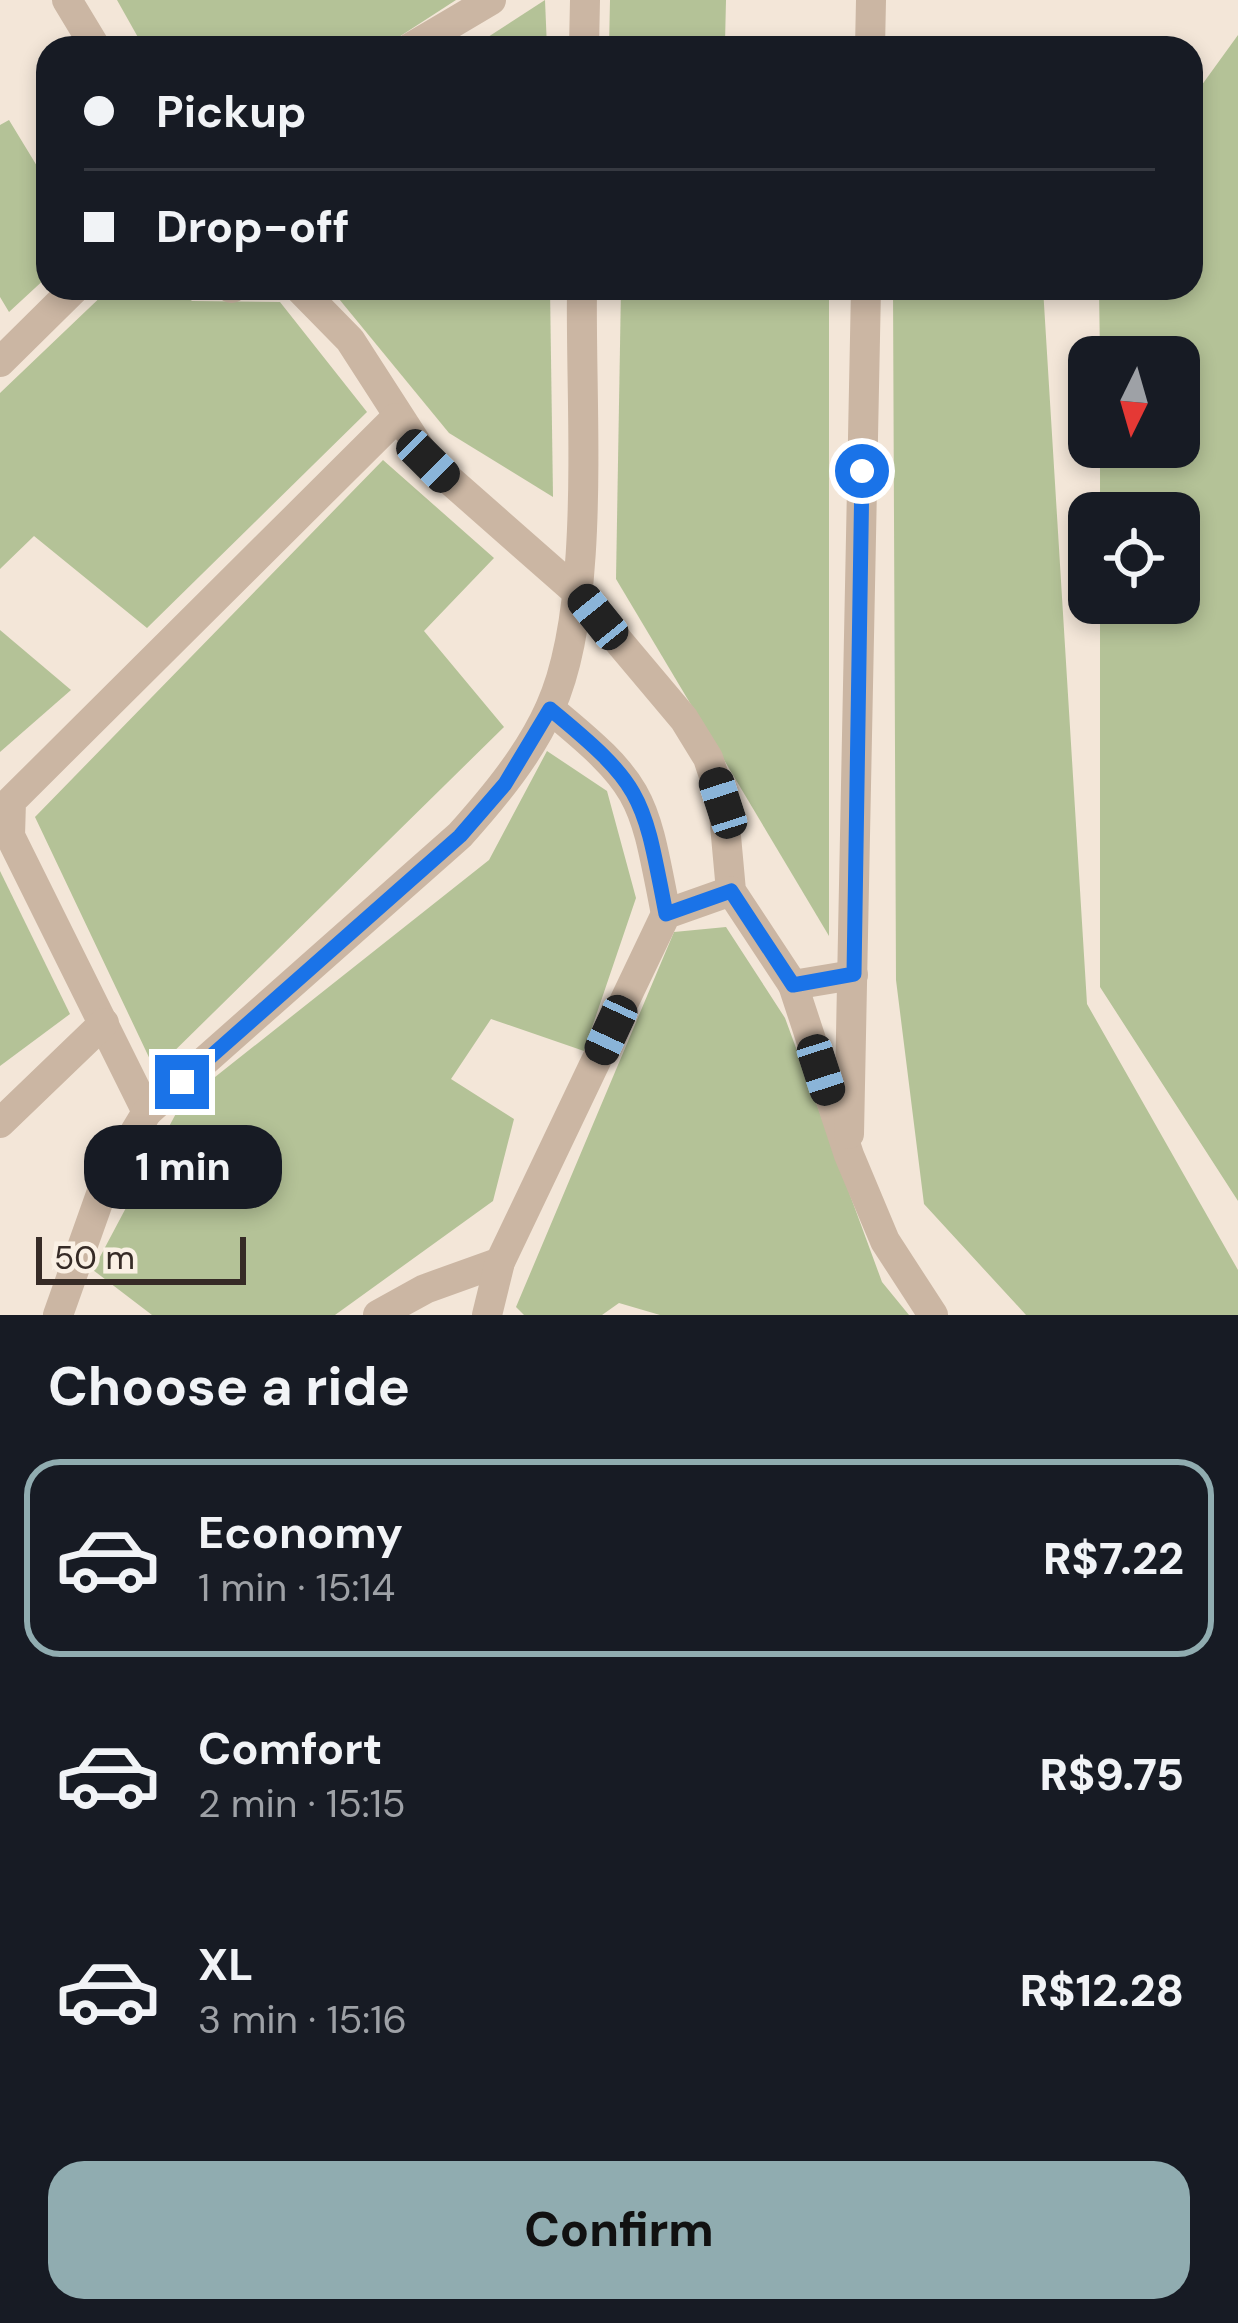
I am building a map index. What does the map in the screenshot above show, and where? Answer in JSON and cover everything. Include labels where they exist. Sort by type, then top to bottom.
[{"type":"street","points":[[67,0],[89,36]]},
{"type":"street","points":[[430,36],[491,0]]},
{"type":"street","points":[[584,36],[585,0]]},
{"type":"street","points":[[870,36],[871,0]]},
{"type":"street","points":[[2,355],[62,300]]},
{"type":"street","points":[[310,300],[350,340],[396,418],[460,492],[578,593],[684,719],[708,758],[723,803],[731,891],[793,985],[849,1155],[885,1241],[933,1315]]},
{"type":"street","points":[[58,1315],[106,1180],[147,1112],[460,836],[505,784],[550,709],[578,593],[581,300]]},
{"type":"street","points":[[849,1155],[866,300]]},
{"type":"street","points":[[147,1112],[10,836],[11,801],[396,418]]},
{"type":"street","points":[[487,1315],[500,1262],[666,914],[647,816],[635,790],[619,767],[550,709]]},
{"type":"street","points":[[666,914],[731,891]]},
{"type":"street","points":[[793,985],[854,974]]},
{"type":"street","points":[[0,1124],[104,1022]]},
{"type":"street","points":[[378,1315],[425,1289],[500,1262]]},
{"type":"green space","points":[[117,0],[456,0],[400,36],[137,36]]},
{"type":"green space","points":[[545,0],[546,36],[490,36]]},
{"type":"green space","points":[[610,0],[726,0],[725,36],[609,36]]},
{"type":"green space","points":[[1238,35],[1238,1201],[1100,987],[1100,624],[1200,624],[1200,492],[1100,492],[1100,468],[1200,468],[1200,336],[1100,336],[1099,300],[1203,300],[1203,83]]},
{"type":"green space","points":[[9,120],[36,164],[36,287],[9,312],[0,297],[0,125]]},
{"type":"green space","points":[[97,300],[280,302],[367,412],[147,628],[34,536],[0,569],[0,393]]},
{"type":"green space","points":[[340,300],[550,300],[553,497],[449,433]]},
{"type":"green space","points":[[621,300],[829,300],[829,936],[616,579]]},
{"type":"green space","points":[[893,300],[1044,300],[1087,1004],[1238,1270],[1238,1315],[1026,1315],[924,1204],[896,980]]},
{"type":"green space","points":[[383,460],[494,558],[424,631],[504,727],[155,1070],[35,817]]},
{"type":"green space","points":[[0,630],[71,690],[0,752]]},
{"type":"green space","points":[[547,751],[607,791],[636,898],[584,1051],[491,1019],[451,1079],[514,1119],[493,1201],[335,1315],[152,1315],[93,1270],[181,1104],[489,860]]},
{"type":"green space","points":[[0,871],[70,1014],[0,1066]]},
{"type":"green space","points":[[726,927],[785,1018],[882,1282],[909,1315],[660,1315],[619,1303],[602,1315],[524,1315],[516,1307],[674,932]]},
{"type":"route","points":[[182,1082],[460,836],[505,784],[550,709],[619,767],[635,790],[647,816],[666,914],[731,891],[793,985],[854,974],[862,471]]}]
